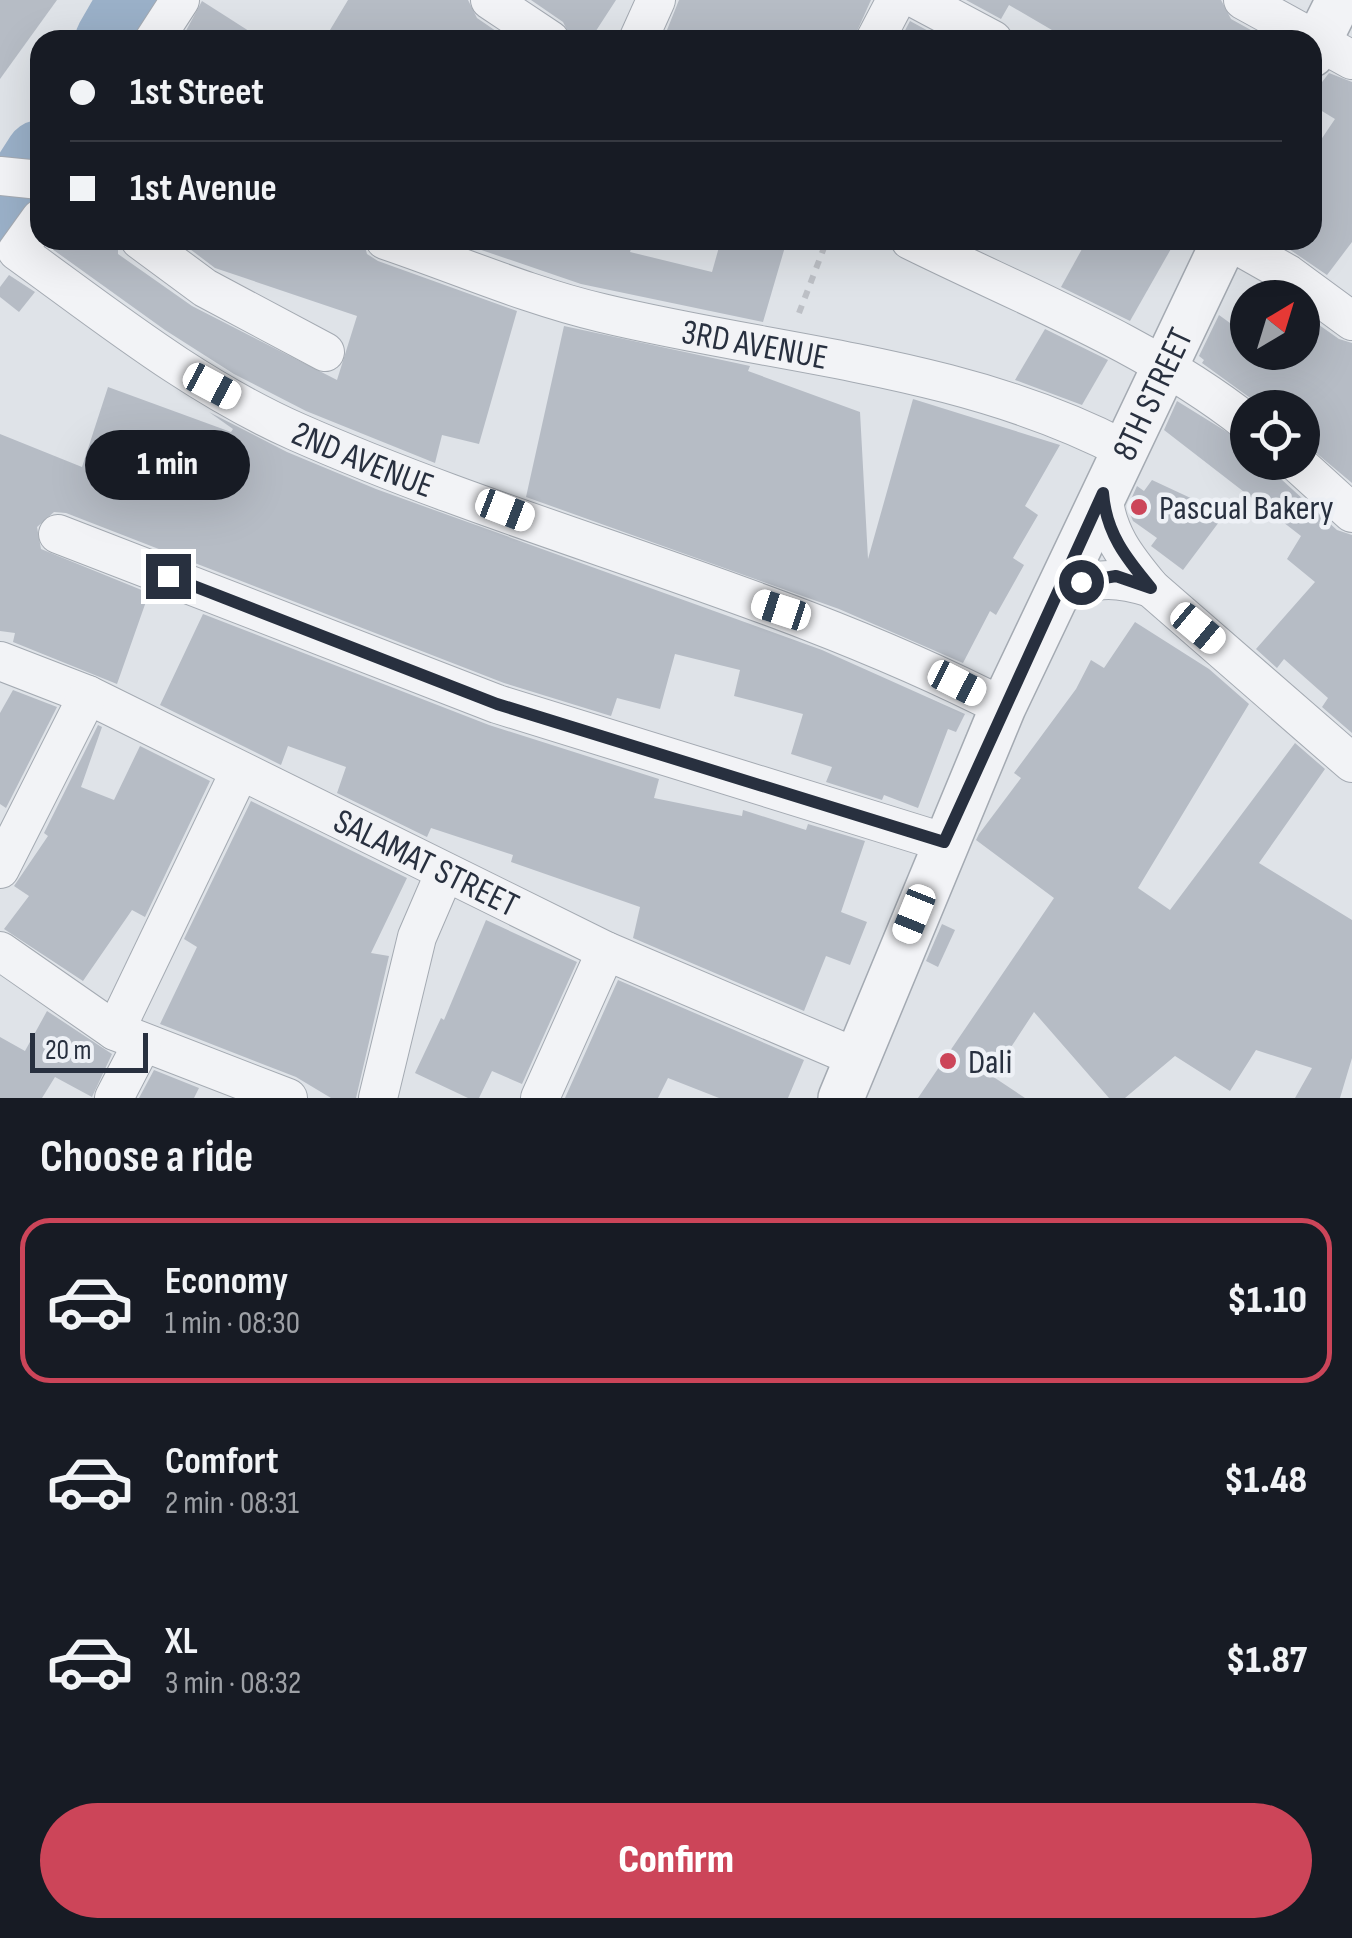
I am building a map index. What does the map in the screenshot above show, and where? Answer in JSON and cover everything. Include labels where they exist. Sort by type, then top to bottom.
[{"type":"street","points":[[160,30],[180,0]]},
{"type":"street","points":[[490,0],[535,30]]},
{"type":"street","points":[[642,30],[656,0]]},
{"type":"street","points":[[880,30],[896,0]]},
{"type":"street","points":[[918,0],[975,30]]},
{"type":"street","points":[[1243,0],[1293,30]]},
{"type":"street","points":[[1328,51],[1339,0]]},
{"type":"street","name":"2ND AVENUE","points":[[30,233],[17,252],[184,372],[296,432],[680,576],[848,633],[1003,707]]},
{"type":"street","points":[[154,250],[205,288],[324,352]]},
{"type":"street","name":"3RD AVENUE","points":[[414,250],[600,313],[787,346],[1030,407],[1123,450]]},
{"type":"street","points":[[930,250],[1162,366],[1208,391],[1230,409]]},
{"type":"street","name":"8TH STREET","points":[[848,1078],[1003,707],[1162,366],[1221,250]]},
{"type":"street","points":[[1244,250],[1288,274],[1352,321]]},
{"type":"street","points":[[1316,480],[1352,513]]},
{"type":"street","points":[[1103,493],[1105,522],[1126,558],[1151,588],[1352,763]]},
{"type":"street","points":[[58,534],[497,704],[944,842]]},
{"type":"street","points":[[1056,598],[1081,582],[1116,576],[1151,588]]},
{"type":"street","name":"SALAMAT STREET","points":[[0,660],[88,696],[606,952],[848,1078]]},
{"type":"street","points":[[0,869],[88,696]]},
{"type":"street","points":[[114,1098],[128,1037],[240,771]]},
{"type":"street","points":[[378,1098],[423,917],[445,872]]},
{"type":"street","points":[[0,952],[128,1037],[288,1098]]},
{"type":"street","points":[[540,1098],[606,952]]},
{"type":"path","points":[[787,346],[824,250]]},
{"type":"building","points":[[0,0],[57,0],[35,30],[30,30],[30,37],[0,79]]},
{"type":"building","points":[[348,0],[468,0],[477,18],[494,30],[330,30]]},
{"type":"building","points":[[531,0],[616,0],[596,30],[567,30],[563,22]]},
{"type":"building","points":[[679,0],[871,0],[858,30],[667,30]]},
{"type":"building","points":[[966,0],[1221,0],[1231,19],[1251,30],[1052,30],[1009,5],[1001,19]]},
{"type":"building","points":[[202,1],[247,30],[186,30]]},
{"type":"building","points":[[910,21],[927,30],[905,30]]},
{"type":"building","points":[[1329,73],[1352,82],[1352,242],[1327,275],[1290,250],[1322,250],[1322,138],[1335,119],[1322,111],[1322,82]]},
{"type":"building","points":[[54,250],[118,250],[118,254],[192,306],[337,380],[357,316],[215,268],[191,250],[366,250],[378,261],[517,311],[479,444],[442,435],[435,463],[306,411],[234,374]]},
{"type":"building","points":[[481,250],[631,250],[712,272],[718,250],[784,250],[763,322],[581,284]]},
{"type":"building","points":[[1081,250],[1170,250],[1130,321],[1061,287]]},
{"type":"building","points":[[9,275],[35,292],[19,312],[0,297],[0,287]]},
{"type":"building","points":[[1219,315],[1230,323],[1230,370],[1320,370],[1320,326],[1352,343],[1352,483],[1320,456],[1320,390],[1239,390],[1202,363],[1204,360],[1199,356]]},
{"type":"building","points":[[564,326],[750,366],[748,371],[860,412],[868,559],[913,399],[1060,445],[1025,506],[1038,515],[1013,558],[1024,565],[996,615],[990,611],[963,663],[839,609],[526,497]]},
{"type":"building","points":[[1045,329],[1108,360],[1082,405],[1015,380]]},
{"type":"building","points":[[108,387],[231,432],[233,429],[209,412],[287,452],[376,489],[822,650],[965,714],[956,732],[948,729],[918,808],[884,795],[882,800],[826,782],[832,767],[791,754],[803,714],[734,696],[740,670],[675,654],[660,709],[617,698],[611,716],[504,683],[66,513],[54,512],[37,527],[41,549],[149,593],[117,684],[13,642],[15,633],[0,631],[0,434],[82,467]]},
{"type":"building","points":[[1177,401],[1230,434],[1230,480],[1282,480],[1337,530],[1352,535],[1352,733],[1322,707],[1328,698],[1284,659],[1277,668],[1256,649],[1315,582],[1287,559],[1301,536],[1164,430]]},
{"type":"building","points":[[1152,480],[1225,514],[1183,570],[1151,546],[1157,538],[1133,521],[1130,514],[1128,506],[1137,486],[1144,491]]},
{"type":"building","points":[[203,614],[489,725],[659,779],[654,798],[742,816],[743,810],[806,830],[808,824],[865,841],[841,912],[867,922],[850,965],[826,956],[804,1011],[633,938],[640,907],[511,862],[513,855],[431,828],[427,837],[337,793],[346,767],[288,746],[281,765],[160,705]]},
{"type":"building","points":[[1135,622],[1209,669],[1249,704],[1138,888],[1170,910],[1295,743],[1325,769],[1259,863],[1352,920],[1352,1058],[1340,1098],[1295,1098],[1312,1068],[1256,1050],[1230,1091],[1175,1056],[1125,1098],[1109,1098],[1034,1012],[992,1076],[1025,1098],[918,1098],[1054,898],[976,840],[1021,778],[1014,773],[1076,689],[1091,660],[1104,668]]},
{"type":"building","points":[[13,690],[57,707],[6,808],[0,804],[0,713]]},
{"type":"building","points":[[98,725],[102,727],[81,787],[114,800],[140,746],[210,781],[145,917],[132,910],[83,981],[4,929],[29,896],[14,886],[48,836],[44,833]]},
{"type":"building","points":[[251,801],[407,878],[371,953],[389,956],[356,1098],[331,1098],[296,1077],[160,1024],[197,947],[184,939]]},
{"type":"building","points":[[486,920],[577,962],[522,1084],[492,1071],[479,1098],[468,1098],[415,1073],[441,1018],[444,1020]]},
{"type":"building","points":[[942,924],[955,930],[938,967],[926,961]]},
{"type":"building","points":[[618,980],[804,1060],[788,1098],[719,1098],[668,1078],[658,1098],[565,1098]]},
{"type":"building","points":[[47,1011],[112,1054],[92,1097],[55,1077],[42,1098],[0,1098],[0,1037],[25,1051]]},
{"type":"building","points":[[154,1070],[199,1088],[194,1098],[139,1098]]},
{"type":"waterway","points":[[116,30],[133,0]]},
{"type":"waterway","points":[[0,217],[30,170]]},
{"type":"place","name":"Pascual Bakery","points":[[1139,507]]},
{"type":"place","name":"Dali","points":[[948,1061]]},
{"type":"route","points":[[168,576],[497,704],[944,842],[1103,493],[1105,522],[1126,558],[1151,588],[1116,576],[1081,582]]}]
